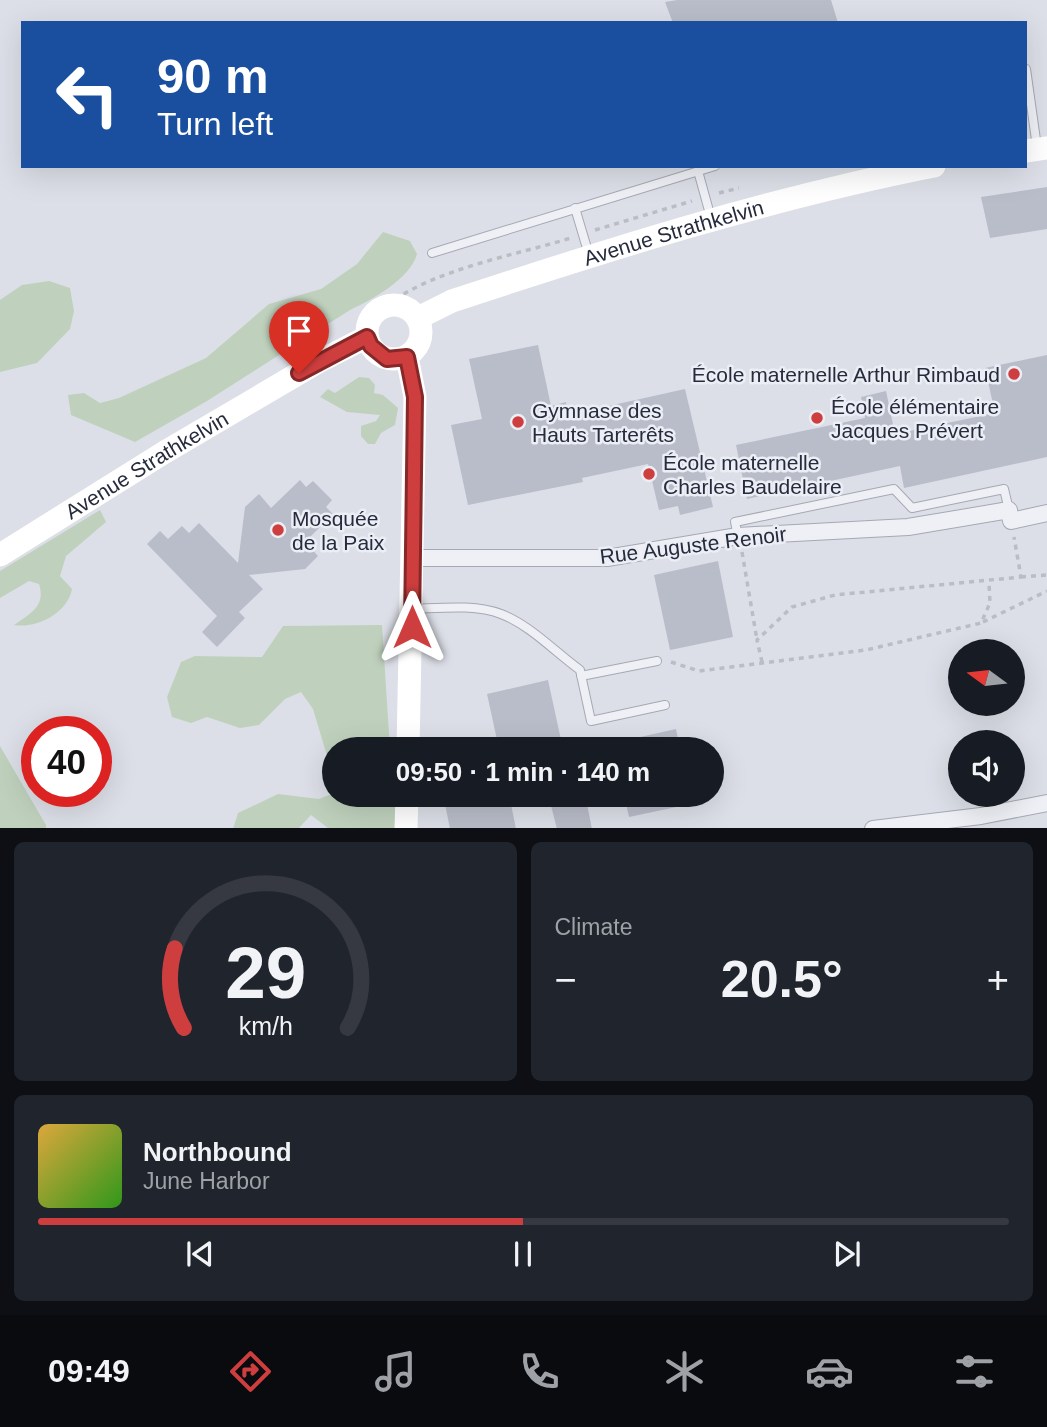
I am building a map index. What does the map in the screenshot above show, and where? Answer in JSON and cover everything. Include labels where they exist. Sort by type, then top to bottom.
[{"type":"street","name":"Avenue Strathkelvin","points":[[418,318],[452,300],[868,172],[912,168]]},
{"type":"street","points":[[387,305],[405,306],[418,318],[422,335],[419,344],[407,357],[387,359],[371,346],[367,337],[371,317],[387,305]]},
{"type":"street","name":"Avenue Strathkelvin","points":[[0,555],[165,452],[318,362],[367,337]]},
{"type":"street","points":[[407,357],[415,397],[408,737]]},
{"type":"street","name":"Rue Auguste Renoir","points":[[412,558],[607,558],[738,536],[908,527],[1009,510],[1011,521],[1047,513]]},
{"type":"street","points":[[873,828],[981,816],[1047,803]]},
{"type":"street","points":[[406,828],[407,807]]},
{"type":"lane","points":[[1027,77],[1036,150]]},
{"type":"lane","points":[[432,253],[708,168]]},
{"type":"lane","points":[[698,171],[712,221]]},
{"type":"lane","points":[[575,208],[590,258]]},
{"type":"lane","points":[[738,536],[736,522],[894,489],[912,508],[1004,489],[1009,510]]},
{"type":"lane","points":[[412,609],[460,608],[500,613],[534,634],[580,670],[591,721],[665,705]]},
{"type":"lane","points":[[581,676],[657,661]]},
{"type":"path","points":[[1013,531],[1021,577]]},
{"type":"path","points":[[738,536],[762,662]]},
{"type":"path","points":[[757,640],[792,607],[835,595],[989,583],[1047,575]]},
{"type":"path","points":[[981,623],[990,603],[989,583]]},
{"type":"path","points":[[657,661],[699,671],[866,650],[981,623],[1047,591]]},
{"type":"green space","points":[[383,232],[410,241],[417,254],[399,280],[207,401],[135,442],[71,415],[68,395],[84,393],[100,403],[119,398],[206,358],[269,304],[321,289],[357,264]]},
{"type":"green space","points":[[49,281],[70,288],[74,311],[70,329],[37,363],[0,372],[0,300],[22,285]]},
{"type":"green space","points":[[359,377],[369,378],[375,385],[374,393],[383,395],[398,408],[395,425],[381,433],[375,444],[368,444],[361,436],[361,426],[376,421],[380,415],[347,412],[320,397],[328,389],[335,393]]},
{"type":"green space","points":[[100,510],[106,522],[66,556],[60,576],[72,589],[65,605],[42,621],[23,626],[14,625],[36,608],[41,592],[39,584],[29,581],[0,598],[0,571]]},
{"type":"green space","points":[[382,625],[389,737],[322,739],[313,709],[301,692],[285,699],[259,725],[240,728],[207,717],[191,723],[172,717],[167,697],[181,662],[195,656],[262,657],[283,626]]},
{"type":"green space","points":[[0,746],[21,782],[21,807],[36,807],[46,825],[46,828],[0,828]]},
{"type":"green space","points":[[278,794],[322,798],[322,807],[396,807],[409,828],[328,828],[311,815],[299,828],[233,828],[238,813]]},
{"type":"building","points":[[831,0],[837,21],[672,21],[665,2]]},
{"type":"building","points":[[1047,187],[1047,229],[990,238],[981,197]]},
{"type":"building","points":[[538,345],[551,406],[566,402],[568,415],[685,389],[713,507],[680,515],[678,506],[659,510],[648,464],[582,478],[583,482],[468,505],[451,425],[482,419],[469,359]]},
{"type":"building","points":[[1047,355],[1047,457],[904,488],[900,466],[747,499],[736,445],[865,418],[861,397],[886,391],[895,434],[995,413],[985,368]]},
{"type":"building","points":[[300,480],[306,487],[313,481],[332,500],[326,507],[333,514],[305,542],[318,556],[305,569],[249,575],[263,589],[239,612],[245,618],[217,647],[202,632],[217,616],[147,544],[160,531],[168,539],[182,526],[189,533],[199,523],[238,563],[245,507],[259,494],[271,508]]},
{"type":"building","points":[[718,561],[733,637],[670,650],[654,575]]},
{"type":"building","points":[[548,680],[560,737],[496,737],[487,694]]},
{"type":"building","points":[[676,729],[678,737],[640,737]]},
{"type":"building","points":[[446,807],[512,807],[516,828],[450,828]]},
{"type":"building","points":[[551,807],[588,807],[592,828],[557,828]]},
{"type":"building","points":[[627,807],[676,807],[629,817]]},
{"type":"place","name":"École maternelle Arthur Rimbaud","points":[[1014,374]]},
{"type":"place","name":"École élémentaire Jacques Prévert","points":[[817,418]]},
{"type":"place","name":"Gymnase des Hauts Tarterêts","points":[[518,422]]},
{"type":"place","name":"École maternelle Charles Baudelaire","points":[[649,474]]},
{"type":"place","name":"Mosquée de la Paix","points":[[278,530]]},
{"type":"route","points":[[299,373],[367,337],[378,354],[387,359],[407,357],[415,397],[412,627]]}]
